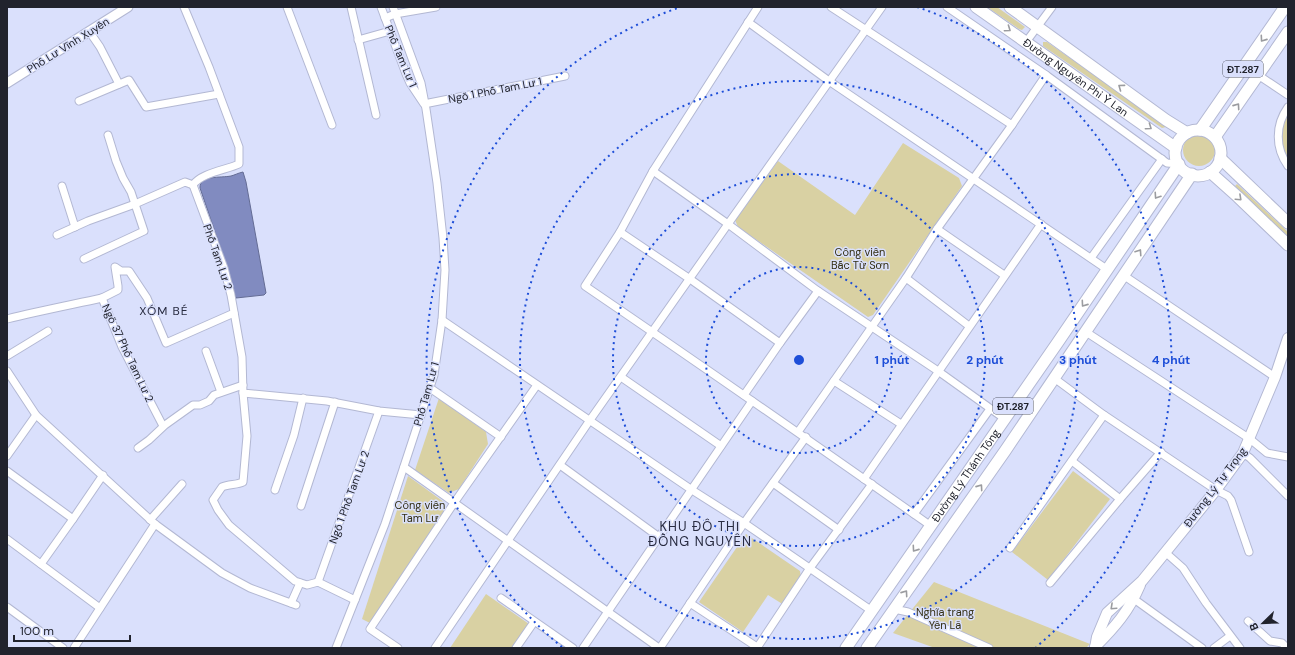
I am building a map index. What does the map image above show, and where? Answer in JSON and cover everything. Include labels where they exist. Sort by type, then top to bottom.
[{"type":"main road","name":"Đường Nguyên Phi Ỷ Lan","points":[[976,7],[1176,148]]},
{"type":"main road","name":"Đường Nguyên Phi Ỷ Lan","points":[[1010,7],[1166,120],[1187,133]]},
{"type":"main road","name":"ĐT.287","points":[[1200,130],[1286,7]]},
{"type":"main road","name":"ĐT.287","points":[[1215,138],[1288,32]]},
{"type":"main road","points":[[1200,130],[1208,132],[1215,138],[1220,147],[1220,158],[1216,167],[1210,172],[1202,175],[1192,174],[1184,170],[1176,157],[1176,148],[1180,139],[1187,133],[1200,130]]},
{"type":"main road","points":[[1220,158],[1288,223]]},
{"type":"main road","name":"Đường Lý Thánh Tông","points":[[846,648],[1108,270],[1179,164]]},
{"type":"main road","points":[[1210,172],[1288,245]]},
{"type":"main road","name":"Đường Lý Thánh Tông","points":[[867,648],[1005,451],[1192,174]]},
{"type":"main road","name":"Đường Lý Tự Trọng","points":[[1094,648],[1107,613],[1142,581],[1216,490],[1243,453],[1275,377],[1288,338]]},
{"type":"main road","points":[[1054,347],[1069,357]]},
{"type":"main road","name":"Đường Lý Tự Trọng","points":[[1094,648],[1117,625],[1134,599],[1142,581]]},
{"type":"street","name":"Phố Lư Vĩnh Xuyên","points":[[7,83],[128,7]]},
{"type":"street","points":[[57,235],[185,182],[193,185],[195,181],[207,175],[239,164],[240,147],[184,7]]},
{"type":"street","points":[[287,7],[332,125]]},
{"type":"street","points":[[351,7],[376,116]]},
{"type":"street","name":"Phố Tam Lư 1","points":[[381,7],[406,74],[410,83],[424,104]]},
{"type":"street","points":[[385,18],[394,10],[436,7]]},
{"type":"street","points":[[758,7],[653,171],[620,232],[585,286],[806,437],[931,526]]},
{"type":"street","points":[[831,7],[1012,125]]},
{"type":"street","points":[[435,648],[590,420],[882,7]]},
{"type":"street","points":[[947,7],[1046,75],[1162,159],[1167,162],[1179,164]]},
{"type":"street","points":[[1026,42],[1052,7]]},
{"type":"street","name":"Phố Tam Lư 1","points":[[336,648],[385,524],[430,388],[434,375],[442,320],[445,270],[437,183],[421,83],[394,10]]},
{"type":"street","points":[[748,22],[829,81],[1108,270]]},
{"type":"street","points":[[89,31],[100,47],[119,84]]},
{"type":"street","points":[[358,40],[390,31]]},
{"type":"street","points":[[798,432],[906,278],[937,229],[974,179],[1046,75]]},
{"type":"street","points":[[1258,75],[1288,95]]},
{"type":"street","name":"Ngõ 1 Phố Tam Lư 1","points":[[424,104],[565,76]]},
{"type":"street","points":[[79,101],[129,80],[146,107],[219,94]]},
{"type":"street","points":[[1288,107],[1280,121],[1278,138],[1281,153],[1288,166]]},
{"type":"street","points":[[84,259],[144,231],[131,192],[116,161],[108,135]]},
{"type":"street","points":[[1091,258],[1162,159]]},
{"type":"street","points":[[653,171],[728,224],[818,291],[938,371],[1004,418]]},
{"type":"street","name":"Phố Tam Lư 2","points":[[193,185],[224,268],[234,313],[242,358],[243,393],[247,436],[243,482],[240,484],[222,487],[213,500],[229,525],[295,581],[300,583]]},
{"type":"street","points":[[62,186],[75,227]]},
{"type":"street","points":[[864,479],[1004,275],[1041,224]]},
{"type":"street","points":[[937,229],[1004,275]]},
{"type":"street","points":[[620,232],[780,342]]},
{"type":"street","name":"Ngõ 37 Phố Tam Lư 2","points":[[163,426],[122,347],[102,298],[118,290],[115,267],[121,271],[129,271],[147,298],[166,344],[234,313]]},
{"type":"street","points":[[1123,275],[1275,377]]},
{"type":"street","points":[[906,278],[969,326]]},
{"type":"street","points":[[744,395],[780,342],[818,291]]},
{"type":"street","points":[[7,319],[55,307],[68,306],[102,298]]},
{"type":"street","points":[[442,320],[872,611]]},
{"type":"street","points":[[7,356],[48,331]]},
{"type":"street","points":[[1086,332],[1250,438],[1267,453],[1288,457]]},
{"type":"street","points":[[206,352],[221,392]]},
{"type":"street","points":[[7,370],[36,415],[153,522],[222,573],[250,588],[293,604],[300,583],[307,585],[318,582],[355,600]]},
{"type":"street","points":[[621,377],[721,446]]},
{"type":"street","points":[[1054,378],[1104,415],[1216,490],[1228,496],[1231,500],[1249,552]]},
{"type":"street","points":[[834,381],[901,424]]},
{"type":"street","points":[[398,648],[370,628],[454,503],[537,384]]},
{"type":"street","points":[[138,448],[149,440],[163,426],[193,405],[209,401],[214,395],[243,385]]},
{"type":"street","points":[[430,388],[501,437]]},
{"type":"street","points":[[243,393],[303,398],[335,402],[379,411],[421,415]]},
{"type":"street","points":[[275,490],[294,435],[303,398]]},
{"type":"street","points":[[583,648],[752,401]]},
{"type":"street","points":[[301,506],[335,402]]},
{"type":"street","points":[[914,514],[990,409]]},
{"type":"street","name":"Ngõ 1 Phố Tam Lư 2","points":[[318,582],[379,411]]},
{"type":"street","points":[[7,456],[36,415]]},
{"type":"street","points":[[1010,548],[1104,415]]},
{"type":"street","points":[[404,467],[660,648],[744,523],[806,437]]},
{"type":"street","points":[[1050,583],[1161,452]]},
{"type":"street","points":[[1243,453],[1250,458],[1288,496]]},
{"type":"street","points":[[1072,462],[1120,499]]},
{"type":"street","points":[[560,465],[659,537]]},
{"type":"street","points":[[7,471],[73,519]]},
{"type":"street","points":[[41,564],[103,475]]},
{"type":"street","points":[[773,483],[839,530]]},
{"type":"street","points":[[74,648],[153,522],[182,484]]},
{"type":"street","points":[[690,603],[757,648],[810,568],[872,484]]},
{"type":"street","points":[[7,540],[100,608]]},
{"type":"street","points":[[1165,552],[1183,568],[1206,603],[1240,648]]},
{"type":"street","points":[[501,598],[573,648]]},
{"type":"street","points":[[1134,599],[1193,645],[1202,648]]},
{"type":"street","points":[[7,607],[63,648]]},
{"type":"street","points":[[894,609],[908,612],[989,648]]},
{"type":"street","points":[[1248,621],[1270,641],[1282,643],[1287,648]]},
{"type":"street","points":[[516,648],[534,622]]},
{"type":"street","points":[[1214,648],[1230,636]]},
{"type":"green space","points":[[987,7],[997,7],[1025,27],[1022,30],[1019,29]]},
{"type":"green space","points":[[1043,42],[1047,42],[1165,124],[1166,127],[1162,128],[1043,46]]},
{"type":"green space","points":[[1288,113],[1288,160],[1283,150],[1282,131]]},
{"type":"green space","points":[[1199,134],[1208,137],[1212,141],[1215,150],[1212,159],[1208,163],[1199,166],[1190,163],[1186,159],[1183,150],[1186,141],[1190,137]]},
{"type":"green space","name":"Công viên Bắc Từ Sơn","points":[[903,143],[959,178],[962,186],[873,315],[868,317],[738,227],[735,220],[778,161],[855,215]]},
{"type":"green space","points":[[1237,184],[1288,232],[1288,237],[1235,186]]},
{"type":"green space","name":"Công viên Tam Lư","points":[[439,398],[486,432],[488,444],[459,489],[449,493],[415,470]]},
{"type":"green space","points":[[1073,471],[1110,499],[1048,580],[1012,552]]},
{"type":"green space","name":"Công viên Tam Lư","points":[[408,476],[444,502],[445,512],[370,623],[362,619]]},
{"type":"green space","points":[[746,534],[800,571],[801,578],[784,605],[768,595],[743,632],[699,602]]},
{"type":"green space","name":"Nghĩa trang Yên Lã","points":[[934,582],[1090,644],[1086,648],[935,648],[893,633]]},
{"type":"green space","points":[[486,594],[529,624],[512,648],[450,648]]},
{"type":"water","points":[[243,172],[266,293],[264,295],[236,298],[200,188],[203,181],[207,179],[231,176]]},
{"type":"district","name":"XÓM BÉ","points":[[164,311]]},
{"type":"district","name":"KHU ĐÔ THỊ ĐỒNG NGUYÊN","points":[[700,534]]}]
